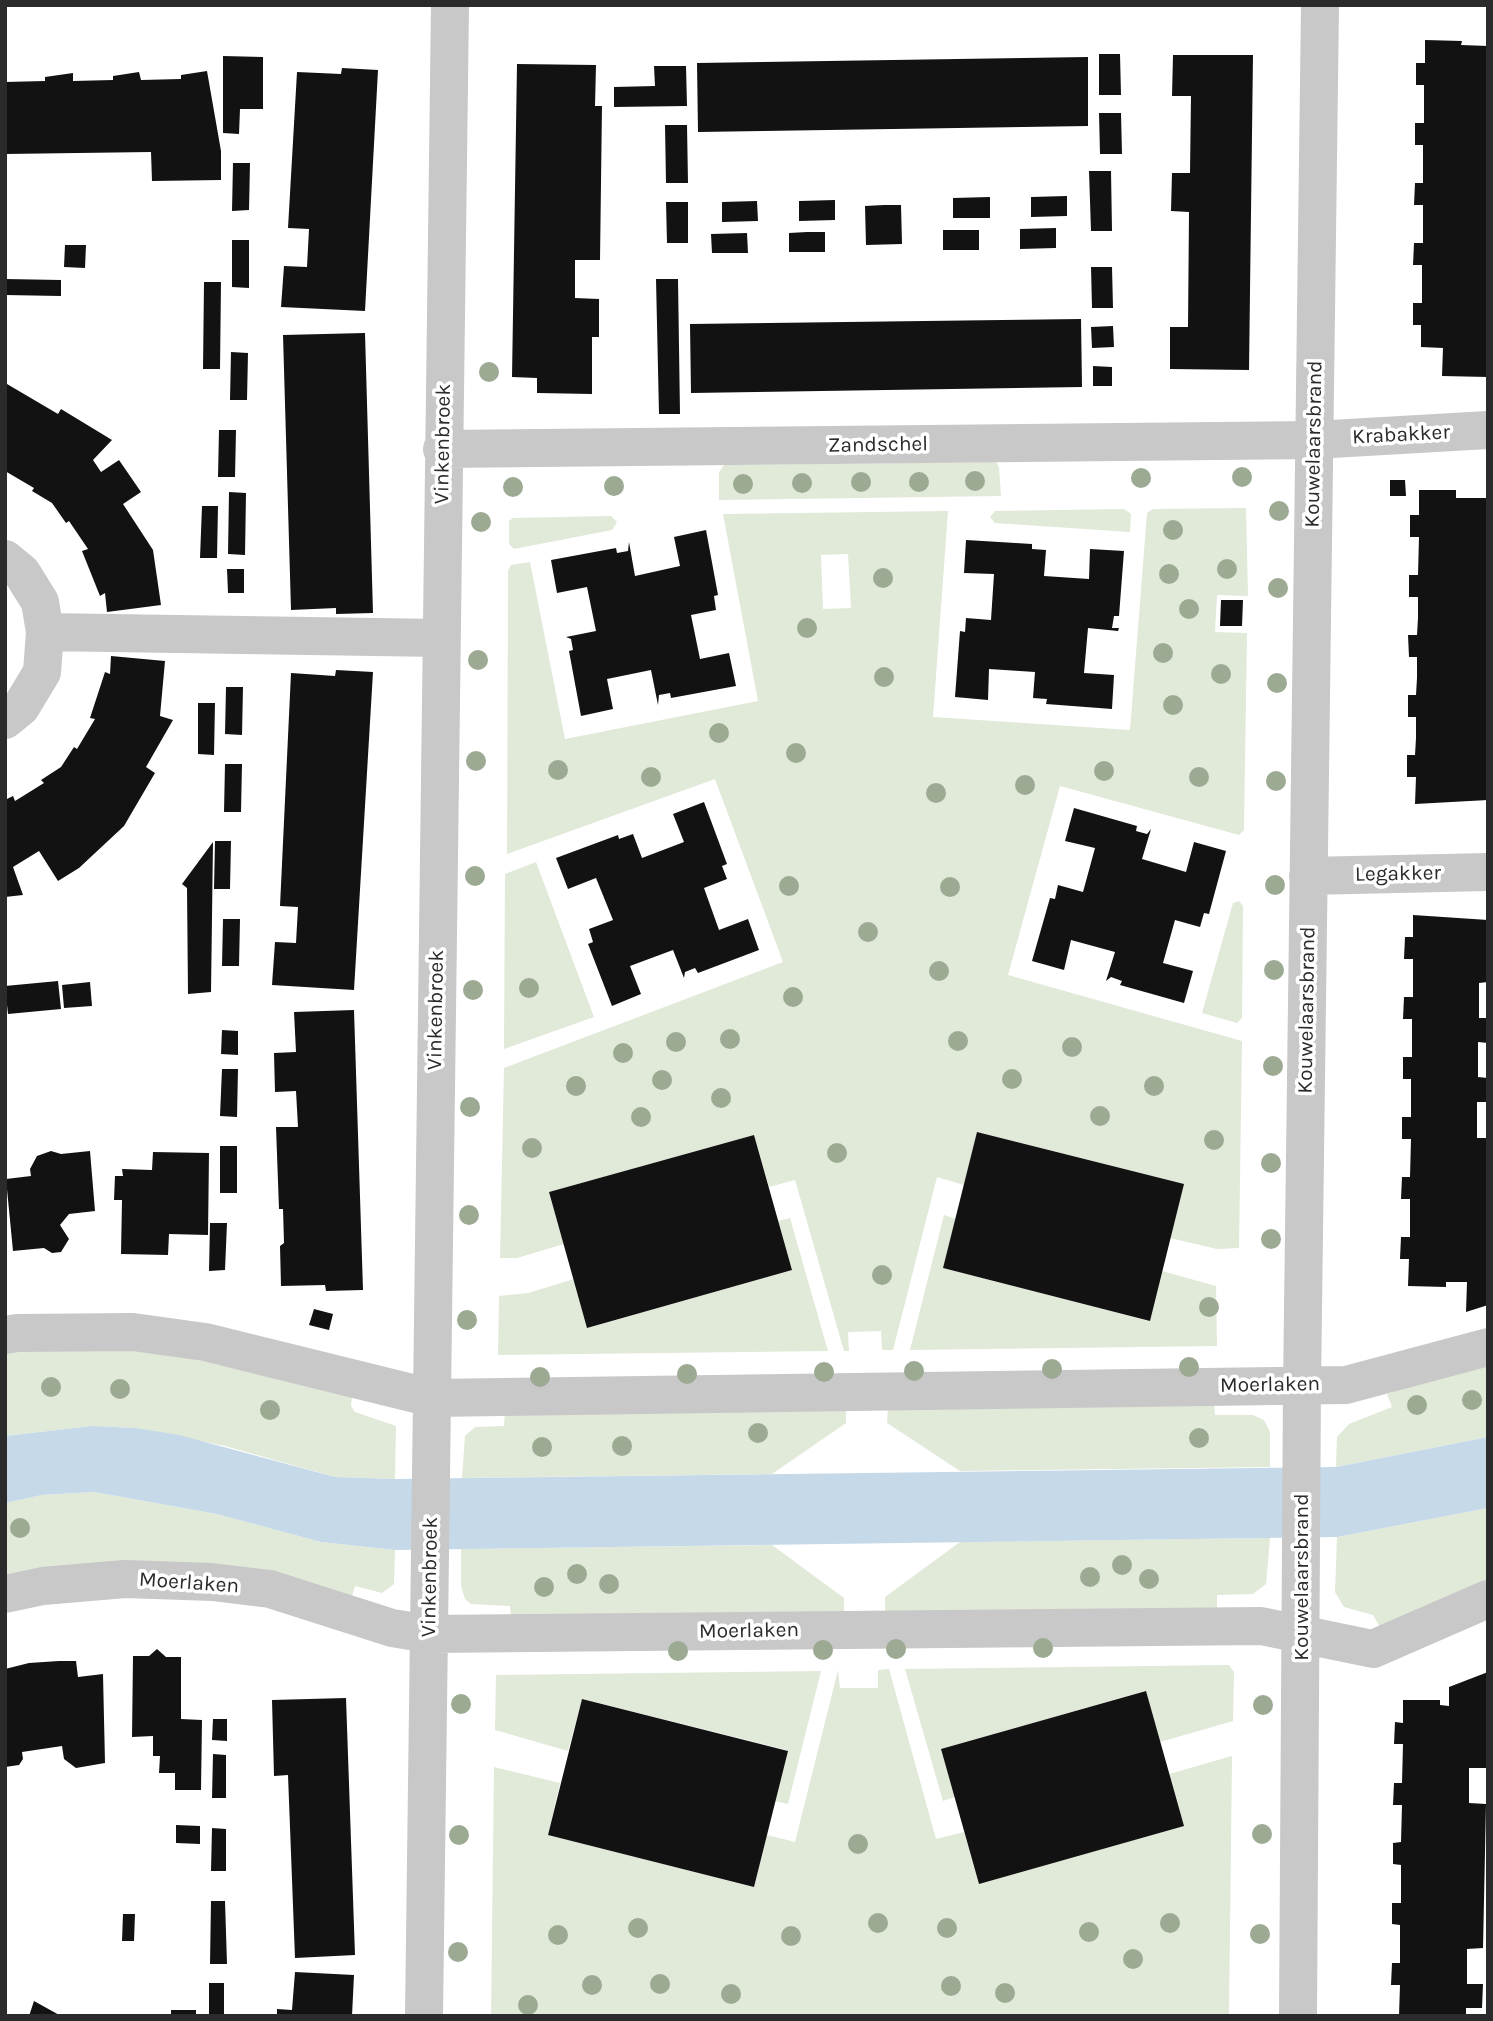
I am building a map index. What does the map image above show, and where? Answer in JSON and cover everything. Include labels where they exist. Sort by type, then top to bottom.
[{"type":"street","name":"Vinkenbroek","points":[[424,2016],[442,449],[450,5]]},
{"type":"street","name":"Kouwelaarsbrand","points":[[1298,2016],[1303,1634],[1302,1385],[1320,5]]},
{"type":"street","name":"Krabakker","points":[[1314,440],[1488,430]]},
{"type":"street","name":"Zandschel","points":[[442,449],[1314,440]]},
{"type":"street","points":[[5,559],[22,573],[40,602],[46,632],[42,671],[21,707],[5,720]]},
{"type":"street","points":[[46,632],[441,638]]},
{"type":"street","name":"Legakker","points":[[1308,876],[1488,872]]},
{"type":"street","name":"Moerlaken","points":[[5,1335],[17,1332],[133,1332],[205,1342],[432,1398],[1346,1385],[1488,1347]]},
{"type":"street","name":"Moerlaken","points":[[5,1594],[43,1586],[125,1579],[212,1583],[270,1590],[356,1618],[429,1634],[1261,1626],[1373,1649],[1488,1599]]},
{"type":"green space","points":[[996,462],[999,467],[1001,496],[719,500],[719,472],[724,465]]},
{"type":"green space","points":[[1246,508],[1248,596],[1217,595],[1215,632],[1247,633],[1244,830],[1239,835],[1060,786],[1008,975],[1242,1041],[1239,1248],[1217,1249],[1170,1238],[1183,1184],[978,1132],[964,1185],[937,1177],[893,1350],[882,1350],[881,1331],[848,1332],[849,1351],[844,1351],[795,1180],[769,1187],[754,1135],[549,1192],[564,1244],[517,1258],[500,1258],[504,1068],[783,962],[715,779],[507,854],[508,571],[511,565],[530,562],[565,739],[758,701],[723,514],[948,511],[933,717],[1130,730],[1147,513],[1153,509]],"holes":[[[848,554],[851,608],[823,609],[821,555]]]},
{"type":"green space","points":[[1124,509],[1131,514],[1130,532],[995,523],[990,517],[995,511]]},
{"type":"green space","points":[[611,516],[617,522],[612,530],[514,549],[509,544],[509,521],[513,518]]},
{"type":"green space","points":[[536,862],[594,1017],[504,1049],[505,874]]},
{"type":"green space","points":[[1239,901],[1243,906],[1242,1018],[1237,1023],[1202,1013],[1233,903]]},
{"type":"green space","points":[[944,1215],[956,1219],[943,1268],[1149,1321],[1162,1271],[1216,1286],[1217,1346],[910,1350]]},
{"type":"green space","points":[[790,1218],[828,1351],[498,1355],[499,1296],[528,1293],[574,1279],[588,1328],[792,1270],[778,1221]]},
{"type":"green space","points":[[5,1348],[147,1348],[352,1396],[351,1406],[355,1412],[396,1426],[395,1479],[335,1477],[225,1446],[136,1428],[92,1426],[5,1436]]},
{"type":"green space","points":[[1488,1362],[1488,1437],[1336,1467],[1337,1437],[1349,1424],[1392,1407],[1387,1394]]},
{"type":"green space","points":[[1214,1401],[1215,1415],[1253,1415],[1264,1420],[1270,1432],[1270,1467],[960,1471],[887,1423],[888,1406]]},
{"type":"green space","points":[[846,1406],[846,1423],[772,1474],[462,1478],[465,1436],[475,1427],[504,1426],[505,1411]]},
{"type":"green space","points":[[94,1492],[217,1514],[321,1542],[395,1550],[394,1584],[382,1593],[355,1586],[351,1600],[5,1576],[5,1503],[42,1495]]},
{"type":"green space","points":[[1488,1508],[1488,1582],[1381,1629],[1373,1615],[1344,1607],[1335,1592],[1337,1537]]},
{"type":"green space","points":[[1270,1538],[1266,1584],[1253,1594],[1217,1595],[1217,1609],[885,1614],[885,1597],[960,1542]]},
{"type":"green space","points":[[772,1545],[844,1598],[844,1614],[511,1619],[510,1606],[471,1604],[465,1599],[461,1586],[461,1549]]},
{"type":"green space","points":[[1229,1665],[1234,1672],[1233,1721],[1160,1742],[1145,1691],[941,1749],[955,1797],[943,1801],[905,1669]]},
{"type":"green space","points":[[889,1669],[936,1839],[964,1832],[979,1884],[1169,1774],[1232,1756],[1229,2016],[491,2016],[494,1767],[560,1783],[548,1835],[754,1887],[767,1835],[795,1842],[838,1670],[840,1688],[878,1688],[878,1670]]},
{"type":"green space","points":[[821,1671],[788,1804],[775,1801],[787,1750],[582,1699],[568,1751],[495,1730],[496,1675]]},
{"type":"water","points":[[92,1426],[136,1428],[179,1435],[335,1477],[395,1479],[1336,1467],[1488,1437],[1488,1508],[1337,1537],[395,1550],[321,1542],[217,1514],[94,1492],[42,1495],[5,1503],[5,1436]]},
{"type":"building","points":[[1425,40],[1462,41],[1461,45],[1488,46],[1488,377],[1442,376],[1443,348],[1421,347],[1421,325],[1413,325],[1413,303],[1422,303],[1422,265],[1413,265],[1414,243],[1423,243],[1423,205],[1414,205],[1415,183],[1423,183],[1423,145],[1415,145],[1415,123],[1424,123],[1424,85],[1416,85],[1416,63],[1425,63]]},
{"type":"building","points":[[1099,54],[1120,54],[1121,95],[1099,95]]},
{"type":"building","points":[[1173,55],[1253,55],[1249,370],[1170,369],[1170,327],[1188,327],[1189,212],[1171,211],[1172,173],[1190,173],[1191,96],[1172,96]]},
{"type":"building","points":[[223,56],[263,57],[263,109],[240,109],[239,134],[223,133]]},
{"type":"building","points":[[1088,57],[1088,126],[698,132],[697,63]]},
{"type":"building","points":[[517,64],[596,65],[595,106],[602,106],[600,260],[575,260],[575,298],[599,299],[599,337],[592,337],[592,394],[537,393],[537,378],[512,377]]},
{"type":"building","points":[[654,66],[686,66],[687,106],[614,107],[614,87],[655,86]]},
{"type":"building","points":[[342,68],[378,70],[365,311],[281,307],[284,266],[307,267],[309,229],[288,228],[297,72],[341,74]]},
{"type":"building","points":[[207,71],[221,151],[221,180],[152,181],[151,152],[5,154],[5,82],[45,81],[45,77],[73,73],[73,81],[113,80],[113,76],[139,72],[141,80],[181,79],[181,75]]},
{"type":"building","points":[[1099,113],[1121,113],[1122,154],[1100,154]]},
{"type":"building","points":[[665,125],[687,125],[688,183],[666,183]]},
{"type":"building","points":[[233,163],[250,163],[249,210],[232,211]]},
{"type":"building","points":[[1089,171],[1111,171],[1112,231],[1091,231]]},
{"type":"building","points":[[1067,196],[1067,216],[1031,217],[1031,197]]},
{"type":"building","points":[[990,197],[990,218],[953,218],[953,198]]},
{"type":"building","points":[[835,200],[835,220],[799,221],[799,201]]},
{"type":"building","points":[[757,201],[758,221],[722,222],[722,202]]},
{"type":"building","points":[[666,202],[688,202],[688,243],[667,243]]},
{"type":"building","points":[[901,205],[902,244],[866,245],[865,206]]},
{"type":"building","points":[[1056,228],[1056,248],[1020,249],[1020,229]]},
{"type":"building","points":[[943,230],[979,230],[979,250],[943,250]]},
{"type":"building","points":[[825,232],[825,252],[789,252],[789,233]]},
{"type":"building","points":[[747,233],[748,253],[712,253],[711,234]]},
{"type":"building","points":[[232,240],[249,240],[249,288],[232,287]]},
{"type":"building","points":[[65,245],[86,245],[85,268],[64,267]]},
{"type":"building","points":[[1091,267],[1112,267],[1113,308],[1092,308]]},
{"type":"building","points":[[5,279],[61,280],[61,296],[5,295]]},
{"type":"building","points":[[656,279],[678,279],[680,414],[659,414]]},
{"type":"building","points":[[204,282],[221,282],[220,369],[203,369]]},
{"type":"building","points":[[1081,319],[1082,387],[691,393],[690,324]]},
{"type":"building","points":[[1113,326],[1114,347],[1092,348],[1091,327]]},
{"type":"building","points":[[365,333],[373,613],[336,614],[336,608],[291,610],[283,335]]},
{"type":"building","points":[[231,352],[248,353],[247,400],[230,400]]},
{"type":"building","points":[[1093,366],[1112,367],[1112,386],[1093,386]]},
{"type":"building","points":[[7,384],[58,414],[61,409],[112,440],[93,460],[101,472],[119,460],[141,492],[123,504],[153,550],[161,605],[107,612],[105,593],[100,596],[82,551],[88,549],[69,521],[66,523],[52,503],[32,491],[34,488],[5,471]]},
{"type":"building","points":[[219,430],[236,430],[235,477],[218,477]]},
{"type":"building","points":[[1390,480],[1405,480],[1406,496],[1390,496]]},
{"type":"building","points":[[1419,490],[1456,490],[1456,498],[1486,498],[1488,800],[1415,804],[1416,777],[1407,777],[1407,755],[1415,755],[1416,738],[1416,717],[1408,717],[1408,695],[1416,695],[1417,678],[1417,657],[1409,657],[1408,635],[1417,635],[1418,618],[1418,597],[1409,597],[1409,575],[1418,575],[1419,537],[1410,537],[1410,515],[1419,515]]},
{"type":"building","points":[[229,492],[246,493],[245,555],[228,554]]},
{"type":"building","points":[[202,506],[218,506],[217,558],[200,558]]},
{"type":"building","points":[[706,530],[718,595],[714,596],[716,610],[691,615],[700,659],[729,653],[736,686],[671,698],[670,693],[659,695],[658,705],[651,670],[607,679],[613,709],[581,716],[569,651],[573,650],[571,639],[566,637],[596,631],[587,587],[557,593],[551,560],[616,548],[617,553],[628,551],[629,542],[635,576],[680,566],[674,537]]},
{"type":"building","points":[[966,540],[1032,544],[1032,549],[1046,550],[1044,576],[1089,579],[1090,549],[1124,551],[1119,616],[1114,616],[1112,628],[1119,628],[1118,631],[1088,628],[1084,673],[1114,675],[1112,709],[1046,704],[1047,699],[1033,698],[1035,672],[989,669],[988,700],[955,697],[960,631],[965,632],[966,618],[991,620],[994,574],[964,573]]},
{"type":"building","points":[[227,569],[244,569],[244,593],[228,593]]},
{"type":"building","points":[[1221,600],[1243,600],[1242,626],[1220,626]]},
{"type":"building","points":[[111,656],[165,661],[160,716],[173,720],[146,767],[155,773],[124,826],[79,868],[58,881],[39,851],[13,867],[23,895],[5,897],[5,800],[13,796],[15,801],[44,783],[41,780],[61,767],[74,747],[77,749],[95,719],[90,718],[105,672],[110,674]]},
{"type":"building","points":[[336,670],[373,672],[354,990],[272,985],[275,942],[296,943],[298,907],[280,906],[291,673],[335,676]]},
{"type":"building","points":[[226,687],[243,687],[242,735],[225,734]]},
{"type":"building","points":[[198,703],[215,703],[214,755],[198,754]]},
{"type":"building","points":[[225,764],[242,764],[241,812],[224,812]]},
{"type":"building","points":[[704,802],[727,864],[722,866],[727,879],[704,888],[719,930],[748,919],[759,950],[698,973],[695,968],[685,972],[684,978],[673,950],[630,966],[641,994],[612,1006],[588,944],[593,942],[589,929],[613,920],[596,878],[568,889],[556,858],[618,835],[619,839],[633,834],[642,858],[684,842],[673,814]]},
{"type":"building","points":[[1074,808],[1137,826],[1136,831],[1147,834],[1151,829],[1142,859],[1186,872],[1194,842],[1226,851],[1209,914],[1204,913],[1200,927],[1175,920],[1163,963],[1193,971],[1184,1003],[1120,985],[1122,981],[1111,977],[1106,981],[1115,952],[1071,940],[1064,970],[1032,961],[1050,898],[1055,899],[1058,885],[1083,892],[1095,848],[1065,841]]},
{"type":"building","points":[[215,841],[231,841],[230,889],[214,889]]},
{"type":"building","points":[[213,842],[211,992],[188,994],[187,888],[182,884]]},
{"type":"building","points":[[1413,915],[1488,920],[1488,982],[1479,983],[1479,1018],[1488,1018],[1488,1043],[1478,1042],[1478,1077],[1488,1078],[1488,1102],[1477,1102],[1477,1138],[1488,1138],[1488,1305],[1466,1312],[1467,1282],[1446,1282],[1446,1287],[1408,1286],[1409,1259],[1400,1259],[1401,1237],[1410,1237],[1410,1199],[1401,1199],[1402,1177],[1410,1177],[1411,1139],[1402,1139],[1402,1117],[1411,1117],[1411,1079],[1403,1079],[1403,1057],[1412,1057],[1412,1019],[1403,1019],[1404,997],[1413,997],[1413,959],[1404,959],[1405,937],[1413,937]]},
{"type":"building","points":[[223,919],[240,919],[239,966],[222,966]]},
{"type":"building","points":[[58,981],[61,1009],[8,1014],[5,986]]},
{"type":"building","points":[[90,982],[92,1006],[64,1008],[62,985]]},
{"type":"building","points":[[354,1010],[363,1290],[326,1291],[325,1285],[281,1286],[283,1209],[279,1209],[276,1127],[298,1127],[296,1091],[275,1092],[274,1053],[296,1052],[294,1012]]},
{"type":"building","points":[[222,1030],[238,1031],[238,1055],[221,1054]]},
{"type":"building","points":[[222,1069],[238,1069],[237,1117],[220,1116]]},
{"type":"building","points":[[977,1132],[1184,1184],[1150,1321],[943,1268]]},
{"type":"building","points":[[754,1135],[792,1270],[587,1328],[549,1192]]},
{"type":"building","points":[[220,1146],[237,1146],[237,1193],[220,1193]]},
{"type":"building","points":[[51,1151],[61,1154],[90,1151],[95,1211],[69,1214],[60,1225],[69,1239],[61,1252],[52,1253],[44,1248],[13,1251],[6,1179],[31,1176],[30,1169],[37,1156]]},
{"type":"building","points":[[153,1152],[209,1153],[208,1235],[169,1234],[168,1255],[121,1254],[122,1200],[114,1200],[115,1176],[123,1176],[122,1169],[152,1170]]},
{"type":"building","points":[[210,1223],[227,1223],[225,1270],[209,1271]]},
{"type":"building","points":[[314,1309],[333,1314],[329,1330],[309,1325]]},
{"type":"building","points":[[157,1649],[166,1657],[181,1657],[181,1719],[202,1720],[201,1790],[175,1790],[175,1773],[159,1773],[160,1756],[153,1756],[153,1736],[132,1737],[133,1656],[149,1656]]},
{"type":"building","points":[[76,1661],[78,1677],[103,1674],[105,1763],[76,1768],[64,1759],[62,1746],[22,1752],[23,1759],[19,1765],[5,1767],[5,1669],[29,1663]]},
{"type":"building","points":[[1488,1672],[1486,1768],[1469,1768],[1469,1803],[1486,1804],[1483,1948],[1467,1949],[1467,1984],[1483,1984],[1482,2008],[1466,2008],[1466,2016],[1399,2016],[1400,1985],[1391,1985],[1392,1963],[1400,1963],[1400,1925],[1392,1924],[1392,1903],[1401,1903],[1401,1865],[1393,1864],[1393,1843],[1401,1842],[1402,1805],[1393,1805],[1394,1783],[1402,1783],[1403,1744],[1394,1744],[1395,1722],[1403,1723],[1403,1700],[1440,1700],[1440,1705],[1449,1706],[1449,1687]]},
{"type":"building","points":[[1146,1691],[1184,1826],[979,1884],[941,1749]]},
{"type":"building","points":[[346,1698],[355,1955],[295,1958],[288,1775],[274,1776],[272,1700]]},
{"type":"building","points":[[582,1699],[788,1751],[754,1887],[548,1835]]},
{"type":"building","points":[[213,1719],[227,1719],[227,1741],[212,1740]]},
{"type":"building","points":[[213,1754],[226,1755],[226,1798],[212,1798]]},
{"type":"building","points":[[176,1825],[200,1826],[200,1844],[176,1843]]},
{"type":"building","points":[[212,1828],[226,1829],[226,1871],[211,1871]]},
{"type":"building","points":[[211,1901],[225,1901],[227,1964],[210,1964]]},
{"type":"building","points":[[123,1914],[135,1914],[134,1941],[122,1941]]},
{"type":"building","points":[[295,1972],[354,1975],[352,2016],[277,2016],[277,2009],[292,2010]]},
{"type":"building","points":[[209,1983],[224,1983],[224,2016],[209,2016]]},
{"type":"building","points":[[34,2001],[61,2016],[29,2016]]},
{"type":"building","points":[[171,2010],[196,2010],[196,2016],[171,2016]]}]
